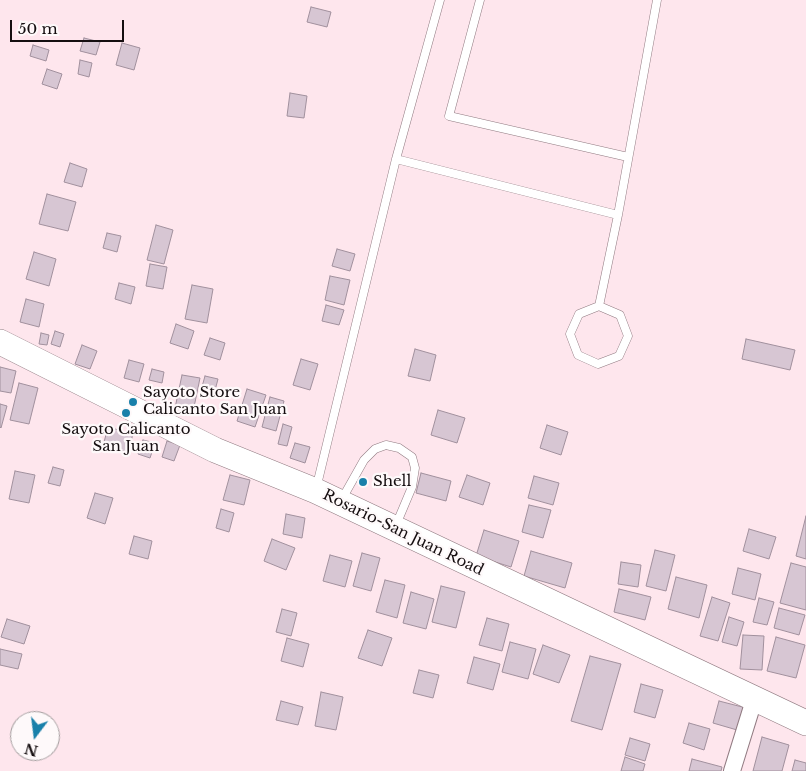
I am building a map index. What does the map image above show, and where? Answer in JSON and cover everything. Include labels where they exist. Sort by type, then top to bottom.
[{"type":"main road","name":"Rosario-San Juan Road","points":[[0,342],[215,450],[316,491],[806,723]]},
{"type":"street","points":[[732,771],[754,700]]},
{"type":"lane","points":[[316,491],[330,440],[396,159],[440,0]]},
{"type":"lane","points":[[480,0],[449,116],[628,157]]},
{"type":"lane","points":[[599,306],[618,215],[657,0]]},
{"type":"lane","points":[[396,159],[618,215]]},
{"type":"lane","points":[[599,306],[620,315],[628,336],[619,356],[598,364],[578,355],[570,334],[579,314],[599,306]]},
{"type":"lane","points":[[340,503],[364,460],[375,449],[386,445],[399,448],[412,457],[416,468],[405,506],[394,529]]},
{"type":"building","points":[[311,7],[331,12],[327,27],[307,22]]},
{"type":"building","points":[[84,38],[100,42],[96,55],[80,51]]},
{"type":"building","points":[[122,43],[140,48],[134,70],[116,65]]},
{"type":"building","points":[[33,45],[49,50],[46,61],[30,56]]},
{"type":"building","points":[[80,60],[92,63],[89,77],[78,74]]},
{"type":"building","points":[[47,69],[62,74],[57,89],[42,84]]},
{"type":"building","points":[[290,93],[307,96],[304,118],[287,116]]},
{"type":"building","points":[[70,163],[87,169],[82,187],[64,182]]},
{"type":"building","points":[[47,194],[76,202],[68,231],[39,224]]},
{"type":"building","points":[[156,225],[173,230],[164,264],[147,260]]},
{"type":"building","points":[[107,233],[121,236],[117,252],[103,248]]},
{"type":"building","points":[[337,249],[355,254],[350,271],[332,266]]},
{"type":"building","points":[[34,252],[56,259],[49,286],[26,279]]},
{"type":"building","points":[[150,264],[167,267],[163,289],[146,286]]},
{"type":"building","points":[[330,276],[350,280],[344,305],[325,300]]},
{"type":"building","points":[[119,283],[135,287],[131,304],[115,299]]},
{"type":"building","points":[[192,285],[213,289],[207,323],[185,319]]},
{"type":"building","points":[[26,299],[44,304],[39,327],[20,322]]},
{"type":"building","points":[[326,305],[344,310],[339,325],[322,321]]},
{"type":"building","points":[[176,324],[194,331],[188,349],[170,343]]},
{"type":"building","points":[[55,331],[64,334],[60,347],[51,344]]},
{"type":"building","points":[[41,333],[49,335],[47,345],[39,344]]},
{"type":"building","points":[[210,338],[225,343],[220,360],[204,355]]},
{"type":"building","points":[[746,339],[795,350],[790,370],[742,359]]},
{"type":"building","points":[[82,345],[97,351],[90,369],[75,364]]},
{"type":"building","points":[[415,349],[436,355],[430,381],[408,376]]},
{"type":"building","points":[[301,359],[318,364],[310,390],[293,385]]},
{"type":"building","points":[[129,360],[144,364],[139,382],[124,378]]},
{"type":"building","points":[[0,367],[16,371],[11,393],[0,391]]},
{"type":"building","points":[[152,369],[164,372],[162,383],[149,380]]},
{"type":"building","points":[[182,375],[200,378],[193,412],[175,408]]},
{"type":"building","points":[[205,376],[218,379],[213,398],[200,394]]},
{"type":"building","points":[[19,383],[38,388],[29,424],[10,420]]},
{"type":"building","points":[[247,389],[266,395],[255,427],[237,421]]},
{"type":"building","points":[[270,397],[284,401],[276,431],[262,427]]},
{"type":"building","points":[[0,404],[7,406],[1,428],[0,427]]},
{"type":"building","points":[[438,410],[465,418],[457,443],[431,435]]},
{"type":"building","points":[[283,424],[292,427],[287,446],[278,444]]},
{"type":"building","points":[[547,425],[568,432],[561,455],[540,448]]},
{"type":"building","points":[[108,427],[133,434],[128,452],[103,446]]},
{"type":"building","points":[[143,440],[155,443],[150,458],[138,454]]},
{"type":"building","points":[[167,441],[180,445],[174,461],[162,457]]},
{"type":"building","points":[[295,443],[310,447],[305,463],[290,458]]},
{"type":"building","points":[[53,467],[64,470],[60,486],[48,483]]},
{"type":"building","points":[[15,471],[35,475],[29,503],[9,499]]},
{"type":"building","points":[[421,473],[451,481],[446,501],[416,493]]},
{"type":"building","points":[[230,475],[250,480],[244,505],[223,500]]},
{"type":"building","points":[[467,475],[490,483],[483,505],[459,497]]},
{"type":"building","points":[[534,476],[559,483],[553,505],[528,498]]},
{"type":"building","points":[[95,493],[113,498],[105,524],[87,518]]},
{"type":"building","points":[[529,505],[551,510],[543,538],[522,532]]},
{"type":"building","points":[[221,509],[234,513],[229,532],[216,528]]},
{"type":"building","points":[[286,514],[305,518],[302,538],[283,534]]},
{"type":"building","points":[[806,516],[806,559],[796,556]]},
{"type":"building","points":[[749,529],[776,537],[769,559],[743,551]]},
{"type":"building","points":[[484,530],[519,541],[511,567],[476,556]]},
{"type":"building","points":[[134,536],[152,541],[148,559],[129,554]]},
{"type":"building","points":[[272,539],[295,548],[286,570],[264,561]]},
{"type":"building","points":[[655,550],[675,555],[666,591],[646,586]]},
{"type":"building","points":[[531,551],[572,563],[565,588],[524,576]]},
{"type":"building","points":[[362,553],[380,558],[371,591],[353,586]]},
{"type":"building","points":[[330,555],[352,561],[345,587],[323,581]]},
{"type":"building","points":[[621,562],[641,565],[638,587],[618,584]]},
{"type":"building","points":[[791,563],[806,567],[806,610],[780,603]]},
{"type":"building","points":[[738,568],[761,574],[755,600],[732,594]]},
{"type":"building","points":[[676,577],[707,585],[699,618],[668,609]]},
{"type":"building","points":[[385,580],[405,585],[397,618],[376,612]]},
{"type":"building","points":[[441,586],[465,592],[456,628],[432,622]]},
{"type":"building","points":[[619,589],[651,597],[645,620],[614,612]]},
{"type":"building","points":[[411,592],[434,599],[426,629],[403,623]]},
{"type":"building","points":[[712,597],[730,603],[718,641],[700,636]]},
{"type":"building","points":[[759,598],[774,602],[767,625],[753,622]]},
{"type":"building","points":[[779,608],[805,615],[799,635],[774,628]]},
{"type":"building","points":[[282,609],[297,613],[291,636],[276,632]]},
{"type":"building","points":[[729,617],[744,622],[737,646],[722,642]]},
{"type":"building","points":[[487,618],[509,624],[502,651],[479,645]]},
{"type":"building","points":[[7,619],[30,626],[24,644],[1,637]]},
{"type":"building","points":[[368,630],[392,638],[382,666],[358,658]]},
{"type":"building","points":[[743,635],[764,636],[762,670],[740,669]]},
{"type":"building","points":[[776,637],[805,645],[796,678],[767,671]]},
{"type":"building","points":[[287,638],[309,644],[303,667],[281,661]]},
{"type":"building","points":[[510,642],[536,649],[528,679],[502,672]]},
{"type":"building","points":[[543,645],[570,655],[559,683],[533,674]]},
{"type":"building","points":[[0,649],[22,654],[18,669],[0,665]]},
{"type":"building","points":[[590,656],[621,664],[602,730],[571,721]]},
{"type":"building","points":[[474,657],[500,664],[493,690],[467,683]]},
{"type":"building","points":[[419,670],[439,675],[433,698],[413,693]]},
{"type":"building","points":[[641,684],[663,690],[655,718],[634,712]]},
{"type":"building","points":[[321,692],[343,697],[336,730],[315,726]]},
{"type":"building","points":[[281,701],[303,707],[298,725],[276,720]]},
{"type":"building","points":[[719,701],[750,709],[744,732],[713,723]]},
{"type":"building","points":[[689,723],[710,729],[704,750],[683,743]]},
{"type":"building","points":[[762,737],[789,745],[782,771],[753,771]]},
{"type":"building","points":[[630,738],[650,744],[645,761],[625,755]]},
{"type":"building","points":[[625,757],[645,764],[643,771],[621,771]]},
{"type":"building","points":[[692,759],[722,767],[721,771],[689,771]]},
{"type":"building","points":[[795,760],[806,763],[806,771],[792,771]]},
{"type":"place","name":"Sayoto Store Calicanto San Juan","points":[[133,402]]},
{"type":"place","name":"Sayoto Calicanto San Juan","points":[[126,413]]},
{"type":"place","name":"Shell","points":[[363,482]]}]
